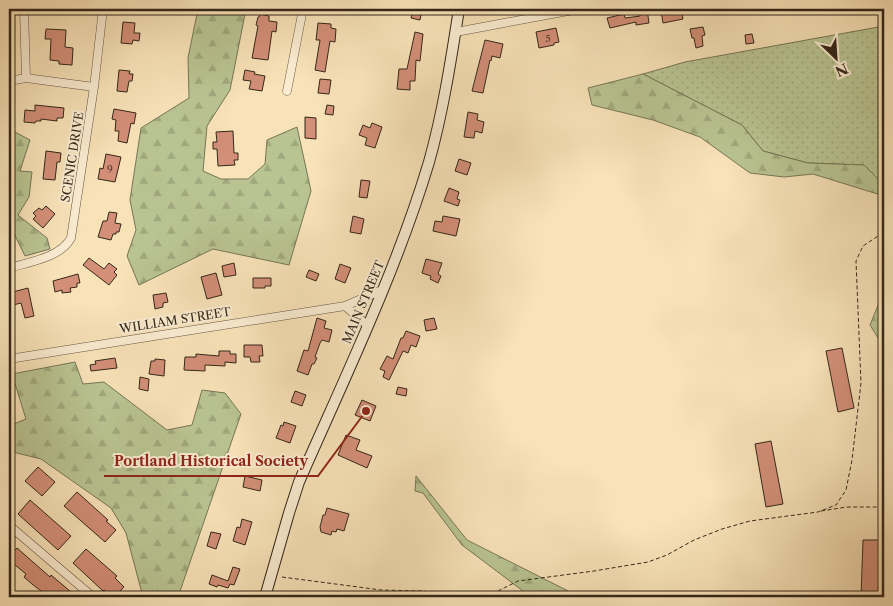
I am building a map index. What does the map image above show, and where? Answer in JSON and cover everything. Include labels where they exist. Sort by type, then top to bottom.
[{"type":"main road","name":"MAIN STREET","points":[[265,597],[289,512],[300,482],[402,241],[429,160],[441,111],[460,9]]},
{"type":"street","points":[[24,9],[26,78]]},
{"type":"street","name":"SCENIC DRIVE","points":[[9,268],[51,255],[66,247],[71,238],[94,87],[103,9]]},
{"type":"street","points":[[287,92],[303,9]]},
{"type":"street","points":[[456,32],[579,9]]},
{"type":"street","points":[[9,81],[26,78],[94,87]]},
{"type":"street","name":"WILLIAM STREET","points":[[9,359],[345,306],[382,290]]},
{"type":"street","points":[[345,306],[367,325]]},
{"type":"street","points":[[9,537],[10,525]]},
{"type":"street","points":[[10,525],[93,597]]},
{"type":"path","points":[[818,512],[836,505],[846,490],[852,460],[861,383],[856,261],[863,246],[884,232]]},
{"type":"path","points":[[492,594],[518,581],[648,562],[667,555],[694,540],[750,521],[847,507],[884,507]]},
{"type":"path","points":[[271,575],[380,590],[424,591],[470,597],[492,594],[517,597]]},
{"type":"green space","points":[[198,9],[246,9],[230,90],[207,126],[203,171],[221,179],[248,179],[265,164],[267,140],[297,127],[311,191],[289,265],[213,249],[139,285],[127,256],[136,230],[130,200],[141,128],[189,98],[188,58]]},
{"type":"green space","points":[[884,26],[884,185],[864,165],[808,163],[763,151],[742,125],[643,74],[685,62]]},
{"type":"green space","points":[[643,74],[742,125],[763,151],[808,163],[864,165],[884,185],[884,196],[813,174],[784,177],[750,173],[700,137],[653,120],[592,105],[588,88]]},
{"type":"green space","points":[[13,131],[30,140],[20,171],[32,172],[29,197],[18,215],[47,238],[50,249],[25,256],[9,223],[9,148]]},
{"type":"green space","points":[[881,298],[884,299],[884,335],[878,338],[870,325]]},
{"type":"green space","points":[[75,362],[83,384],[104,382],[167,430],[192,425],[202,390],[225,393],[241,414],[178,597],[143,597],[126,533],[111,508],[41,459],[9,451],[9,426],[26,419],[12,374]]},
{"type":"green space","points":[[416,476],[467,540],[580,597],[531,597],[462,545],[423,493],[415,491]]},
{"type":"building","points":[[413,9],[422,9],[420,20],[411,18]]},
{"type":"building","points":[[647,9],[649,23],[636,25],[636,22],[610,28],[607,18],[624,14],[625,18],[640,16],[640,10]]},
{"type":"building","points":[[681,9],[683,19],[663,23],[661,11]]},
{"type":"building","points":[[260,14],[269,16],[269,21],[277,22],[276,32],[272,31],[268,60],[252,58],[258,26],[256,25]]},
{"type":"building","points":[[123,22],[135,23],[134,33],[140,33],[139,41],[133,40],[132,44],[121,43]]},
{"type":"building","points":[[318,23],[331,24],[331,28],[336,29],[335,42],[330,41],[325,72],[315,70],[320,40],[316,40]]},
{"type":"building","points":[[703,27],[705,35],[702,36],[703,46],[696,48],[690,29]]},
{"type":"building","points":[[556,28],[559,42],[539,48],[536,32]]},
{"type":"building","points":[[46,29],[66,30],[65,47],[73,48],[72,65],[59,64],[59,61],[50,60],[51,39],[45,39]]},
{"type":"building","points":[[415,32],[423,34],[420,61],[416,60],[415,81],[410,81],[410,90],[397,89],[399,69],[407,69]]},
{"type":"building","points":[[752,34],[754,43],[746,44],[745,35]]},
{"type":"building","points":[[485,40],[503,44],[500,58],[492,56],[490,60],[483,93],[472,91]]},
{"type":"building","points":[[119,70],[130,71],[129,74],[133,74],[132,81],[129,81],[127,92],[117,91]]},
{"type":"building","points":[[245,70],[265,76],[262,91],[249,89],[251,81],[243,80]]},
{"type":"building","points":[[320,79],[331,80],[329,94],[318,93]]},
{"type":"building","points":[[35,105],[64,108],[63,118],[57,118],[57,121],[41,119],[41,121],[36,121],[35,123],[24,122],[25,110],[35,111]]},
{"type":"building","points":[[327,105],[334,106],[333,115],[325,114]]},
{"type":"building","points":[[114,109],[136,113],[134,124],[131,123],[127,143],[118,141],[119,131],[115,131],[116,120],[112,119]]},
{"type":"building","points":[[468,112],[478,114],[477,120],[484,122],[482,133],[475,131],[474,138],[464,137]]},
{"type":"building","points":[[305,117],[316,118],[316,139],[305,138]]},
{"type":"building","points":[[372,123],[382,127],[375,148],[365,145],[367,138],[359,135],[363,125],[370,128]]},
{"type":"building","points":[[233,131],[234,153],[238,153],[238,160],[234,160],[235,165],[218,166],[217,149],[213,149],[213,142],[217,142],[216,132]]},
{"type":"building","points":[[46,151],[61,153],[60,162],[57,162],[55,180],[43,179]]},
{"type":"building","points":[[106,154],[121,157],[115,182],[98,179],[100,168],[103,169]]},
{"type":"building","points":[[459,159],[471,163],[467,175],[455,171]]},
{"type":"building","points":[[361,180],[370,181],[367,198],[359,197]]},
{"type":"building","points":[[449,188],[459,192],[457,199],[460,200],[458,206],[444,201]]},
{"type":"building","points":[[46,206],[55,214],[43,228],[33,219],[36,216],[33,213],[39,208],[42,210]]},
{"type":"building","points":[[109,212],[117,213],[115,223],[121,224],[119,232],[113,234],[111,240],[98,237],[103,221],[107,221]]},
{"type":"building","points":[[353,216],[364,219],[361,234],[350,232]]},
{"type":"building","points":[[443,216],[460,219],[456,236],[433,231],[435,221],[442,222]]},
{"type":"building","points":[[89,258],[104,269],[109,263],[117,269],[114,272],[117,275],[109,285],[83,265]]},
{"type":"building","points":[[426,259],[442,263],[438,274],[441,276],[438,283],[430,279],[431,276],[422,273]]},
{"type":"building","points":[[234,263],[236,275],[224,277],[222,266]]},
{"type":"building","points":[[340,264],[351,268],[345,283],[335,279]]},
{"type":"building","points":[[309,270],[319,274],[316,281],[306,277]]},
{"type":"building","points":[[216,273],[222,295],[207,299],[201,277]]},
{"type":"building","points":[[78,274],[80,283],[77,283],[77,287],[70,288],[71,292],[62,293],[62,290],[55,292],[53,281]]},
{"type":"building","points":[[253,278],[271,278],[271,286],[253,288]]},
{"type":"building","points":[[28,288],[34,316],[25,318],[21,303],[9,306],[9,293]]},
{"type":"building","points":[[166,293],[168,302],[163,303],[163,307],[155,309],[153,295]]},
{"type":"building","points":[[317,318],[326,321],[324,328],[332,330],[329,342],[322,340],[320,343],[315,357],[317,358],[314,364],[312,364],[308,375],[297,371],[304,350],[308,351]]},
{"type":"building","points":[[434,318],[437,329],[426,331],[424,320]]},
{"type":"building","points":[[406,331],[420,336],[416,347],[411,345],[408,353],[403,351],[389,380],[383,377],[385,371],[380,369],[387,356],[393,359],[401,338],[403,338]]},
{"type":"building","points":[[244,345],[262,345],[263,356],[259,356],[260,362],[251,362],[250,357],[244,357]]},
{"type":"building","points":[[842,348],[854,408],[838,412],[826,351]]},
{"type":"building","points":[[219,351],[230,351],[230,354],[236,354],[236,363],[225,362],[225,366],[205,365],[205,371],[184,370],[185,357],[196,357],[196,354],[219,356]]},
{"type":"building","points":[[115,358],[117,368],[91,371],[90,365],[96,364],[95,361]]},
{"type":"building","points":[[155,359],[165,360],[164,376],[149,374],[151,361],[155,361]]},
{"type":"building","points":[[140,377],[149,379],[148,391],[139,389]]},
{"type":"building","points":[[398,387],[407,389],[406,396],[396,394]]},
{"type":"building","points":[[295,391],[306,395],[302,406],[291,402]]},
{"type":"building","points":[[362,400],[376,406],[370,421],[355,415]]},
{"type":"building","points":[[284,422],[296,426],[290,443],[276,438]]},
{"type":"building","points":[[346,435],[360,440],[356,450],[372,456],[367,468],[338,455]]},
{"type":"building","points":[[771,441],[783,504],[766,507],[755,444]]},
{"type":"building","points":[[38,467],[55,482],[42,496],[25,481]]},
{"type":"building","points":[[245,476],[262,480],[260,491],[243,487]]},
{"type":"building","points":[[77,492],[108,520],[106,521],[116,530],[105,542],[64,506]]},
{"type":"building","points":[[30,500],[71,536],[58,550],[18,514]]},
{"type":"building","points":[[327,508],[349,514],[344,531],[337,529],[336,532],[332,531],[331,535],[321,532],[320,527],[323,515],[325,515]]},
{"type":"building","points":[[242,519],[252,522],[245,545],[233,541],[237,527],[240,528]]},
{"type":"building","points":[[211,532],[221,534],[216,549],[207,546]]},
{"type":"building","points":[[863,540],[880,540],[878,597],[861,597]]},
{"type":"building","points":[[17,548],[50,577],[51,575],[77,597],[49,597],[32,584],[24,577],[26,574],[9,560],[9,557]]},
{"type":"building","points":[[86,549],[117,576],[115,578],[124,587],[114,597],[103,591],[73,563]]},
{"type":"building","points":[[233,567],[240,569],[234,585],[230,584],[228,588],[209,584],[212,575],[228,581]]},
{"type":"place","name":"Portland Historical Society","points":[[366,411]]}]
